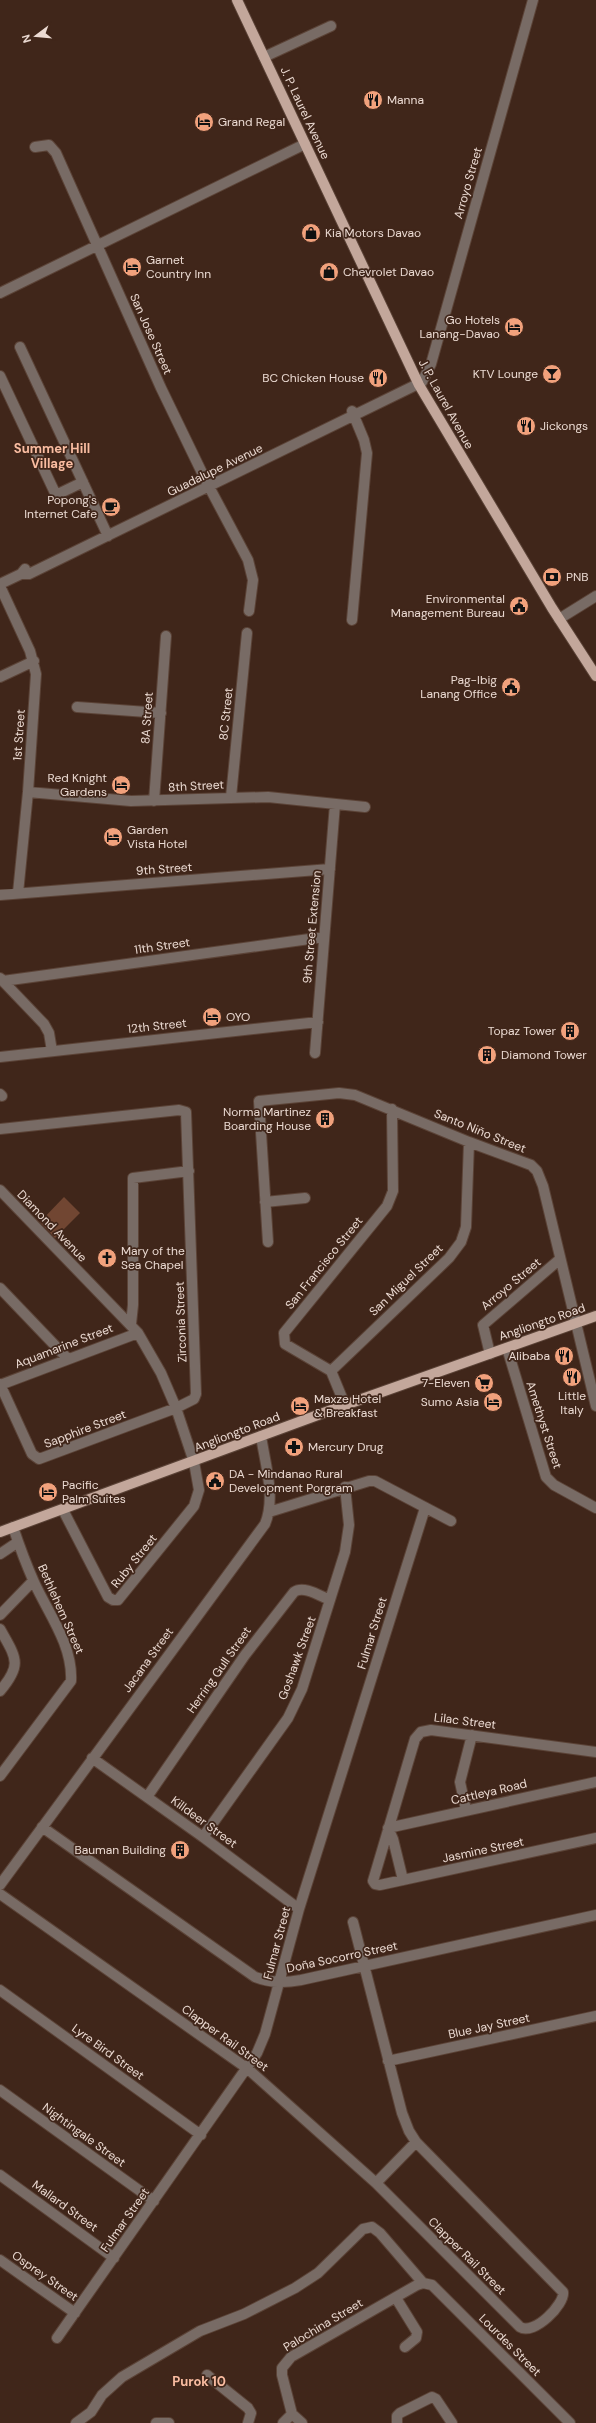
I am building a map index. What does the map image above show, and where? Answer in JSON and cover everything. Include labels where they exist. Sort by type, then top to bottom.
[{"type":"main road","name":"J. P. Laurel Avenue","points":[[237,0],[418,382],[559,619],[596,676]]},
{"type":"main road","name":"Angliongto Road","points":[[0,1532],[194,1462],[345,1405],[596,1316]]},
{"type":"street","name":"Arroyo Street","points":[[418,382],[428,374],[533,0]]},
{"type":"street","points":[[264,57],[331,26]]},
{"type":"street","points":[[0,293],[305,144]]},
{"type":"street","name":"San Jose Street","points":[[35,148],[47,145],[53,148],[161,388],[208,484],[251,566],[253,580],[249,610]]},
{"type":"street","points":[[20,347],[107,533]]},
{"type":"street","points":[[0,376],[56,495],[83,482]]},
{"type":"street","name":"Guadalupe Avenue","points":[[0,585],[21,574],[29,574],[53,559],[418,382]]},
{"type":"street","points":[[352,620],[367,453],[364,440],[353,414]]},
{"type":"street","name":"1st Street","points":[[0,585],[34,661],[36,686],[28,792],[18,893]]},
{"type":"street","points":[[559,619],[596,596]]},
{"type":"street","name":"8C Street","points":[[231,797],[247,633]]},
{"type":"street","name":"8A Street","points":[[154,801],[166,636]]},
{"type":"street","points":[[0,677],[34,661]]},
{"type":"street","points":[[77,707],[161,713]]},
{"type":"street","name":"8th Street","points":[[28,792],[154,801],[231,797],[268,797],[365,807]]},
{"type":"street","name":"9th Street Extension","points":[[315,1053],[335,804]]},
{"type":"street","name":"9th Street","points":[[0,895],[330,869]]},
{"type":"street","name":"11th Street","points":[[1,979],[324,937]]},
{"type":"street","points":[[1,979],[44,1024],[49,1033],[52,1051]]},
{"type":"street","name":"12th Street","points":[[0,1057],[318,1022]]},
{"type":"street","name":"Santo Niño Street","points":[[265,1202],[259,1102],[343,1093],[356,1095],[469,1142],[531,1165],[537,1171],[543,1186],[596,1406]]},
{"type":"street","name":"San Francisco Street","points":[[331,1371],[284,1344],[284,1333],[387,1206],[393,1191],[392,1109]]},
{"type":"street","name":"Zirconia Street","points":[[0,1129],[179,1110],[186,1112],[188,1116],[196,1394],[194,1399],[176,1408]]},
{"type":"street","name":"San Miguel Street","points":[[331,1371],[449,1258],[460,1242],[466,1227],[469,1142]]},
{"type":"street","points":[[131,1324],[133,1305],[133,1178],[189,1171]]},
{"type":"street","name":"Diamond Avenue","points":[[0,1190],[131,1324],[138,1333],[161,1373],[176,1408],[194,1462]]},
{"type":"street","points":[[268,1242],[265,1202],[305,1198]]},
{"type":"street","name":"Arroyo Street","points":[[490,1354],[483,1332],[483,1325],[560,1259]]},
{"type":"street","points":[[0,1288],[67,1358]]},
{"type":"street","name":"Aquamarine Street","points":[[0,1385],[67,1358],[138,1333]]},
{"type":"street","name":"Amethyst Street","points":[[507,1348],[546,1477],[554,1485],[596,1508]]},
{"type":"street","points":[[331,1371],[345,1405]]},
{"type":"street","name":"Sapphire Street","points":[[0,1385],[32,1454],[39,1459],[176,1408]]},
{"type":"street","points":[[261,1436],[269,1512],[345,1487],[363,1482],[375,1481],[451,1521]]},
{"type":"street","name":"Ruby Street","points":[[62,1510],[108,1597],[112,1600],[118,1600],[194,1506],[199,1490],[194,1462]]},
{"type":"street","name":"Goshawk Street","points":[[203,1837],[288,1718],[302,1689],[345,1552],[349,1525],[345,1487]]},
{"type":"street","name":"Fulmar Street","points":[[57,2338],[248,2069],[265,2034],[299,1910],[425,1508]]},
{"type":"street","name":"Jacana Street","points":[[0,1885],[258,1534],[269,1512]]},
{"type":"street","name":"Bethlehem Street","points":[[0,1776],[71,1681],[72,1667],[68,1652],[33,1581],[13,1527]]},
{"type":"street","points":[[0,1554],[18,1542]]},
{"type":"street","points":[[0,1615],[33,1581]]},
{"type":"street","name":"Herring Gull Street","points":[[147,1797],[245,1655],[294,1592],[300,1589],[306,1590],[330,1600]]},
{"type":"street","points":[[0,1629],[16,1660],[16,1669],[0,1691]]},
{"type":"street","name":"Lilac Street","points":[[375,1884],[373,1876],[417,1735],[431,1730],[596,1752]]},
{"type":"street","points":[[466,1810],[460,1782],[472,1735]]},
{"type":"street","name":"Killdeer Street","points":[[92,1758],[203,1837],[299,1910]]},
{"type":"street","name":"Cattleya Road","points":[[388,1828],[596,1782]]},
{"type":"street","name":"Doña Socorro Street","points":[[42,1827],[255,1977],[280,1983],[596,1915]]},
{"type":"street","points":[[388,1828],[393,1839],[404,1880]]},
{"type":"street","name":"Jasmine Street","points":[[375,1884],[380,1886],[596,1838]]},
{"type":"street","name":"Clapper Rail Street","points":[[0,1894],[248,2069],[376,2183],[520,2327],[524,2330],[532,2329],[559,2305],[563,2297],[560,2287],[416,2142],[406,2124],[388,2061],[353,1922]]},
{"type":"street","name":"Lyre Bird Street","points":[[0,1990],[201,2135]]},
{"type":"street","name":"Blue Jay Street","points":[[388,2061],[596,2016]]},
{"type":"street","name":"Nightingale Street","points":[[0,2090],[154,2201]]},
{"type":"street","points":[[376,2183],[416,2142]]},
{"type":"street","name":"Mallard Street","points":[[0,2175],[114,2258]]},
{"type":"street","name":"Lourdes Street","points":[[76,2423],[91,2412],[102,2395],[122,2377],[200,2331],[244,2314],[294,2288],[318,2273],[362,2229],[372,2227],[427,2284],[570,2423]]},
{"type":"street","name":"Osprey Street","points":[[0,2260],[75,2313]]},
{"type":"street","name":"Palochina Street","points":[[292,2414],[282,2375],[282,2368],[285,2363],[305,2348],[396,2298],[427,2284]]},
{"type":"street","points":[[396,2298],[417,2332],[416,2338],[405,2347]]},
{"type":"street","points":[[207,2375],[248,2408],[251,2412],[248,2423]]},
{"type":"street","points":[[397,2423],[397,2416],[400,2413],[432,2397],[436,2399],[452,2423]]},
{"type":"street","points":[[282,2423],[292,2414],[302,2423]]},
{"type":"street","points":[[156,2423],[169,2423]]},
{"type":"shaded area","points":[[64,1197],[80,1213],[55,1238],[40,1222]]},
{"type":"place","name":"Manna","points":[[373,100]]},
{"type":"place","name":"Grand Regal","points":[[204,122]]},
{"type":"place","name":"Kia Motors Davao","points":[[311,233]]},
{"type":"place","name":"Garnet Country Inn","points":[[132,267]]},
{"type":"place","name":"Chevrolet Davao","points":[[329,272]]},
{"type":"place","name":"Go Hotels Lanang-Davao","points":[[514,327]]},
{"type":"place","name":"KTV Lounge","points":[[552,374]]},
{"type":"place","name":"BC Chicken House","points":[[378,378]]},
{"type":"place","name":"Jickongs","points":[[526,426]]},
{"type":"place","name":"Popong's Internet Cafe","points":[[111,507]]},
{"type":"place","name":"PNB","points":[[552,577]]},
{"type":"place","name":"Environmental Management Bureau","points":[[519,606]]},
{"type":"place","name":"Pag-Ibig Lanang Office","points":[[511,687]]},
{"type":"place","name":"Red Knight Gardens","points":[[121,785]]},
{"type":"place","name":"Garden Vista Hotel","points":[[113,837]]},
{"type":"place","name":"OYO","points":[[212,1017]]},
{"type":"place","name":"Topaz Tower","points":[[570,1031]]},
{"type":"place","name":"Diamond Tower","points":[[487,1055]]},
{"type":"place","name":"Norma Martinez Boarding House","points":[[325,1119]]},
{"type":"place","name":"Mary of the Sea Chapel","points":[[107,1258]]},
{"type":"place","name":"Alibaba","points":[[564,1356]]},
{"type":"place","name":"Little Italy","points":[[572,1377]]},
{"type":"place","name":"7-Eleven","points":[[484,1383]]},
{"type":"place","name":"Sumo Asia","points":[[493,1402]]},
{"type":"place","name":"Maxze Hotel & Breakfast","points":[[300,1406]]},
{"type":"place","name":"Mercury Drug","points":[[294,1447]]},
{"type":"place","name":"DA - Mindanao Rural Development Porgram","points":[[215,1481]]},
{"type":"place","name":"Pacific Palm Suites","points":[[48,1492]]},
{"type":"place","name":"Bauman Building","points":[[180,1850]]},
{"type":"district","name":"Summer Hill Village","points":[[52,456]]},
{"type":"district","name":"Purok 10","points":[[199,2381]]}]
